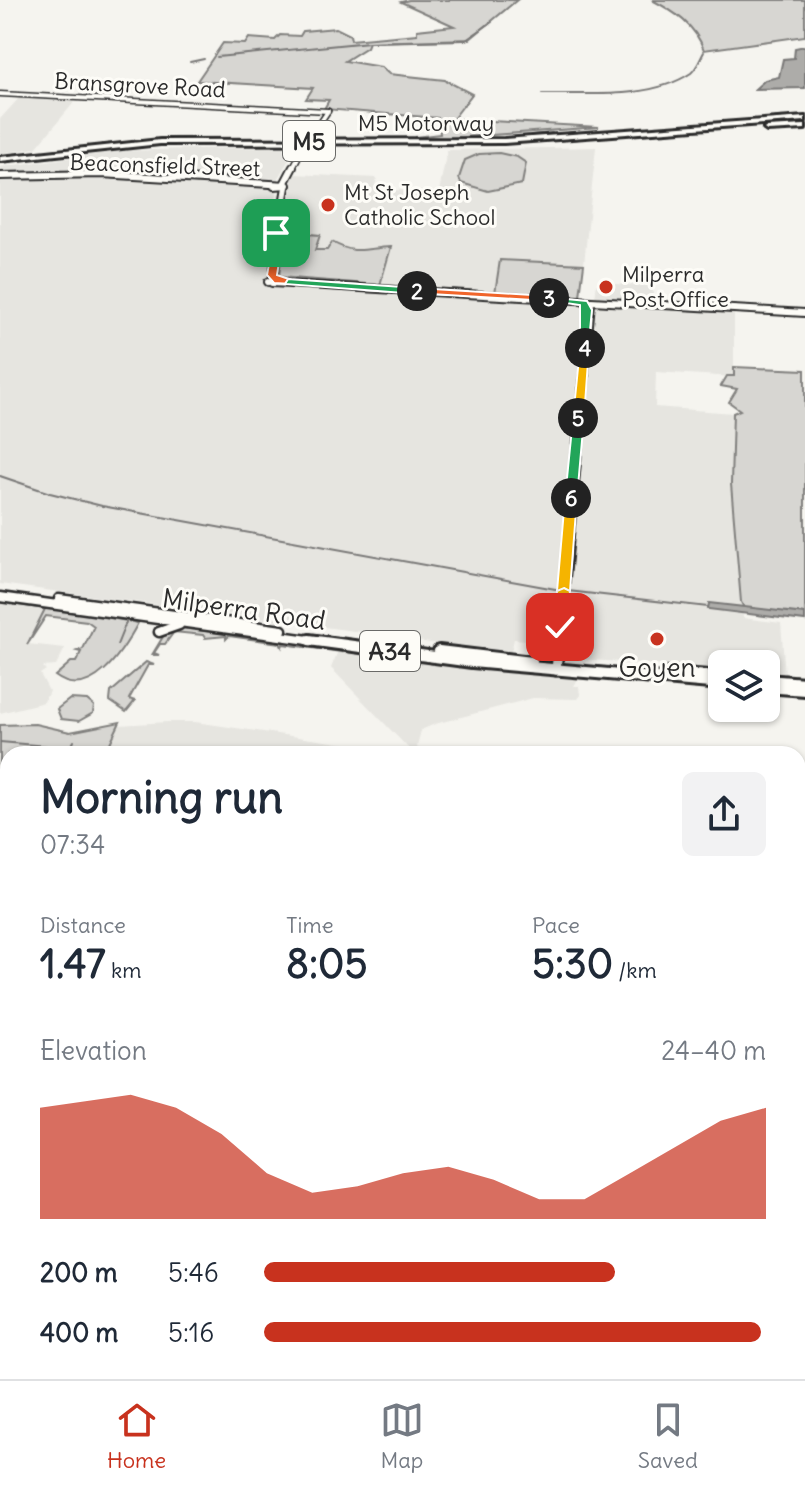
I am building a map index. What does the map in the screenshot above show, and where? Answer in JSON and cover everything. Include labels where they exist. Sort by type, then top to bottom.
[{"type":"highway","name":"M5 Motorway","points":[[0,160],[160,142],[504,141],[805,120]]},
{"type":"highway","name":"M5 Motorway","points":[[0,160],[189,144],[465,144],[594,139],[805,120]]},
{"type":"highway","name":"Milperra Road","points":[[0,594],[182,623],[708,683]]},
{"type":"highway","name":"Milperra Road","points":[[0,594],[556,667],[708,676]]},
{"type":"highway","points":[[159,632],[182,623]]},
{"type":"highway","points":[[780,681],[805,683]]},
{"type":"highway","points":[[780,688],[805,690]]},
{"type":"main road","name":"Bransgrove Road","points":[[0,94],[308,110],[326,114],[282,188]]},
{"type":"main road","name":"Beaconsfield Street","points":[[0,176],[101,174],[282,188]]},
{"type":"main road","points":[[282,188],[275,280],[587,303],[805,313]]},
{"type":"main road","points":[[556,667],[587,303]]},
{"type":"shaded area","points":[[517,0],[470,39],[369,42],[367,47],[345,61],[381,67],[389,74],[445,80],[472,94],[453,119],[599,127],[450,138],[415,137],[440,134],[438,118],[324,109],[329,100],[306,99],[313,88],[197,81],[223,43],[245,44],[249,38],[275,40],[280,35],[300,36],[303,31],[336,28],[350,35],[351,40],[417,34],[417,30],[454,26],[401,2]]},
{"type":"shaded area","points":[[652,0],[805,0],[805,36],[704,50],[683,20]]},
{"type":"shaded area","points":[[805,46],[805,88],[755,89],[765,80],[779,77],[783,59],[794,58],[795,48]]},
{"type":"shaded area","points":[[20,97],[76,100],[36,148],[0,154],[0,119]]},
{"type":"shaded area","points":[[297,146],[272,188],[277,192],[267,284],[581,306],[734,311],[734,377],[656,372],[655,407],[733,413],[731,484],[743,618],[781,623],[785,675],[780,675],[780,650],[708,650],[708,669],[568,658],[570,644],[514,639],[510,656],[369,633],[0,584],[0,167],[119,151]]},
{"type":"shaded area","points":[[596,147],[584,264],[500,260],[495,293],[279,277],[293,174],[377,178],[374,189],[439,192],[447,150]]},
{"type":"shaded area","points":[[499,153],[517,157],[526,163],[522,184],[488,191],[461,183],[459,178],[465,160],[479,154]]},
{"type":"shaded area","points":[[284,232],[320,235],[315,250],[327,250],[332,242],[355,250],[391,247],[380,285],[279,277]]},
{"type":"shaded area","points":[[500,260],[584,264],[580,296],[495,293]]},
{"type":"shaded area","points":[[597,283],[653,286],[653,302],[595,298]]},
{"type":"shaded area","points":[[734,367],[805,370],[805,616],[745,610],[741,602],[731,484],[733,413],[740,410],[729,402],[737,389],[721,386],[727,376],[734,376]]},
{"type":"shaded area","points":[[0,602],[46,609],[28,644],[65,648],[56,666],[43,667],[46,670],[40,674],[49,691],[44,702],[0,713]]},
{"type":"shaded area","points":[[0,602],[120,617],[100,616],[138,623],[124,647],[104,670],[81,683],[68,683],[55,676],[71,662],[76,662],[81,652],[77,651],[83,649],[94,626],[87,621],[46,616],[27,645],[45,609]]},
{"type":"shaded area","points":[[709,603],[805,614],[805,621],[708,609]]},
{"type":"shaded area","points":[[180,628],[341,647],[342,652],[283,644],[282,647],[280,643],[229,636],[226,639],[226,636],[205,638],[203,635],[174,632],[154,653],[159,655],[152,655],[164,635]]},
{"type":"shaded area","points":[[338,651],[578,679],[574,686],[579,686],[580,695],[578,699],[533,698],[435,724],[421,730],[417,746],[406,746],[331,668]]},
{"type":"shaded area","points":[[146,662],[154,665],[148,665],[129,699],[135,701],[126,712],[110,701],[111,692]]},
{"type":"shaded area","points":[[70,699],[87,700],[94,706],[93,713],[79,721],[61,719],[57,709]]},
{"type":"shaded area","points":[[120,722],[110,743],[117,746],[0,746],[0,725],[35,724],[70,732]]},
{"type":"shaded area","points":[[195,722],[359,746],[117,746],[110,743],[119,725]]},
{"type":"waterway","points":[[217,57],[369,42],[466,40],[492,22]]},
{"type":"waterway","points":[[542,94],[618,93],[657,88],[691,73],[704,52]]},
{"type":"waterway","points":[[190,62],[204,59]]},
{"type":"waterway","points":[[531,135],[552,133]]},
{"type":"waterway","points":[[0,476],[102,506],[561,590]]},
{"type":"waterway","points":[[568,591],[708,607]]},
{"type":"waterway","points":[[117,645],[127,620]]},
{"type":"waterway","points":[[72,746],[74,741]]},
{"type":"waterway","points":[[0,742],[47,746]]},
{"type":"place","name":"Mt St Joseph Catholic School","points":[[328,205]]},
{"type":"place","name":"Milperra Post Office","points":[[606,287]]},
{"type":"place","name":"Goyen","points":[[657,639]]},
{"type":"route","points":[[276,233],[279,236],[272,275],[277,281],[565,299],[584,303],[588,311],[560,627]]}]
